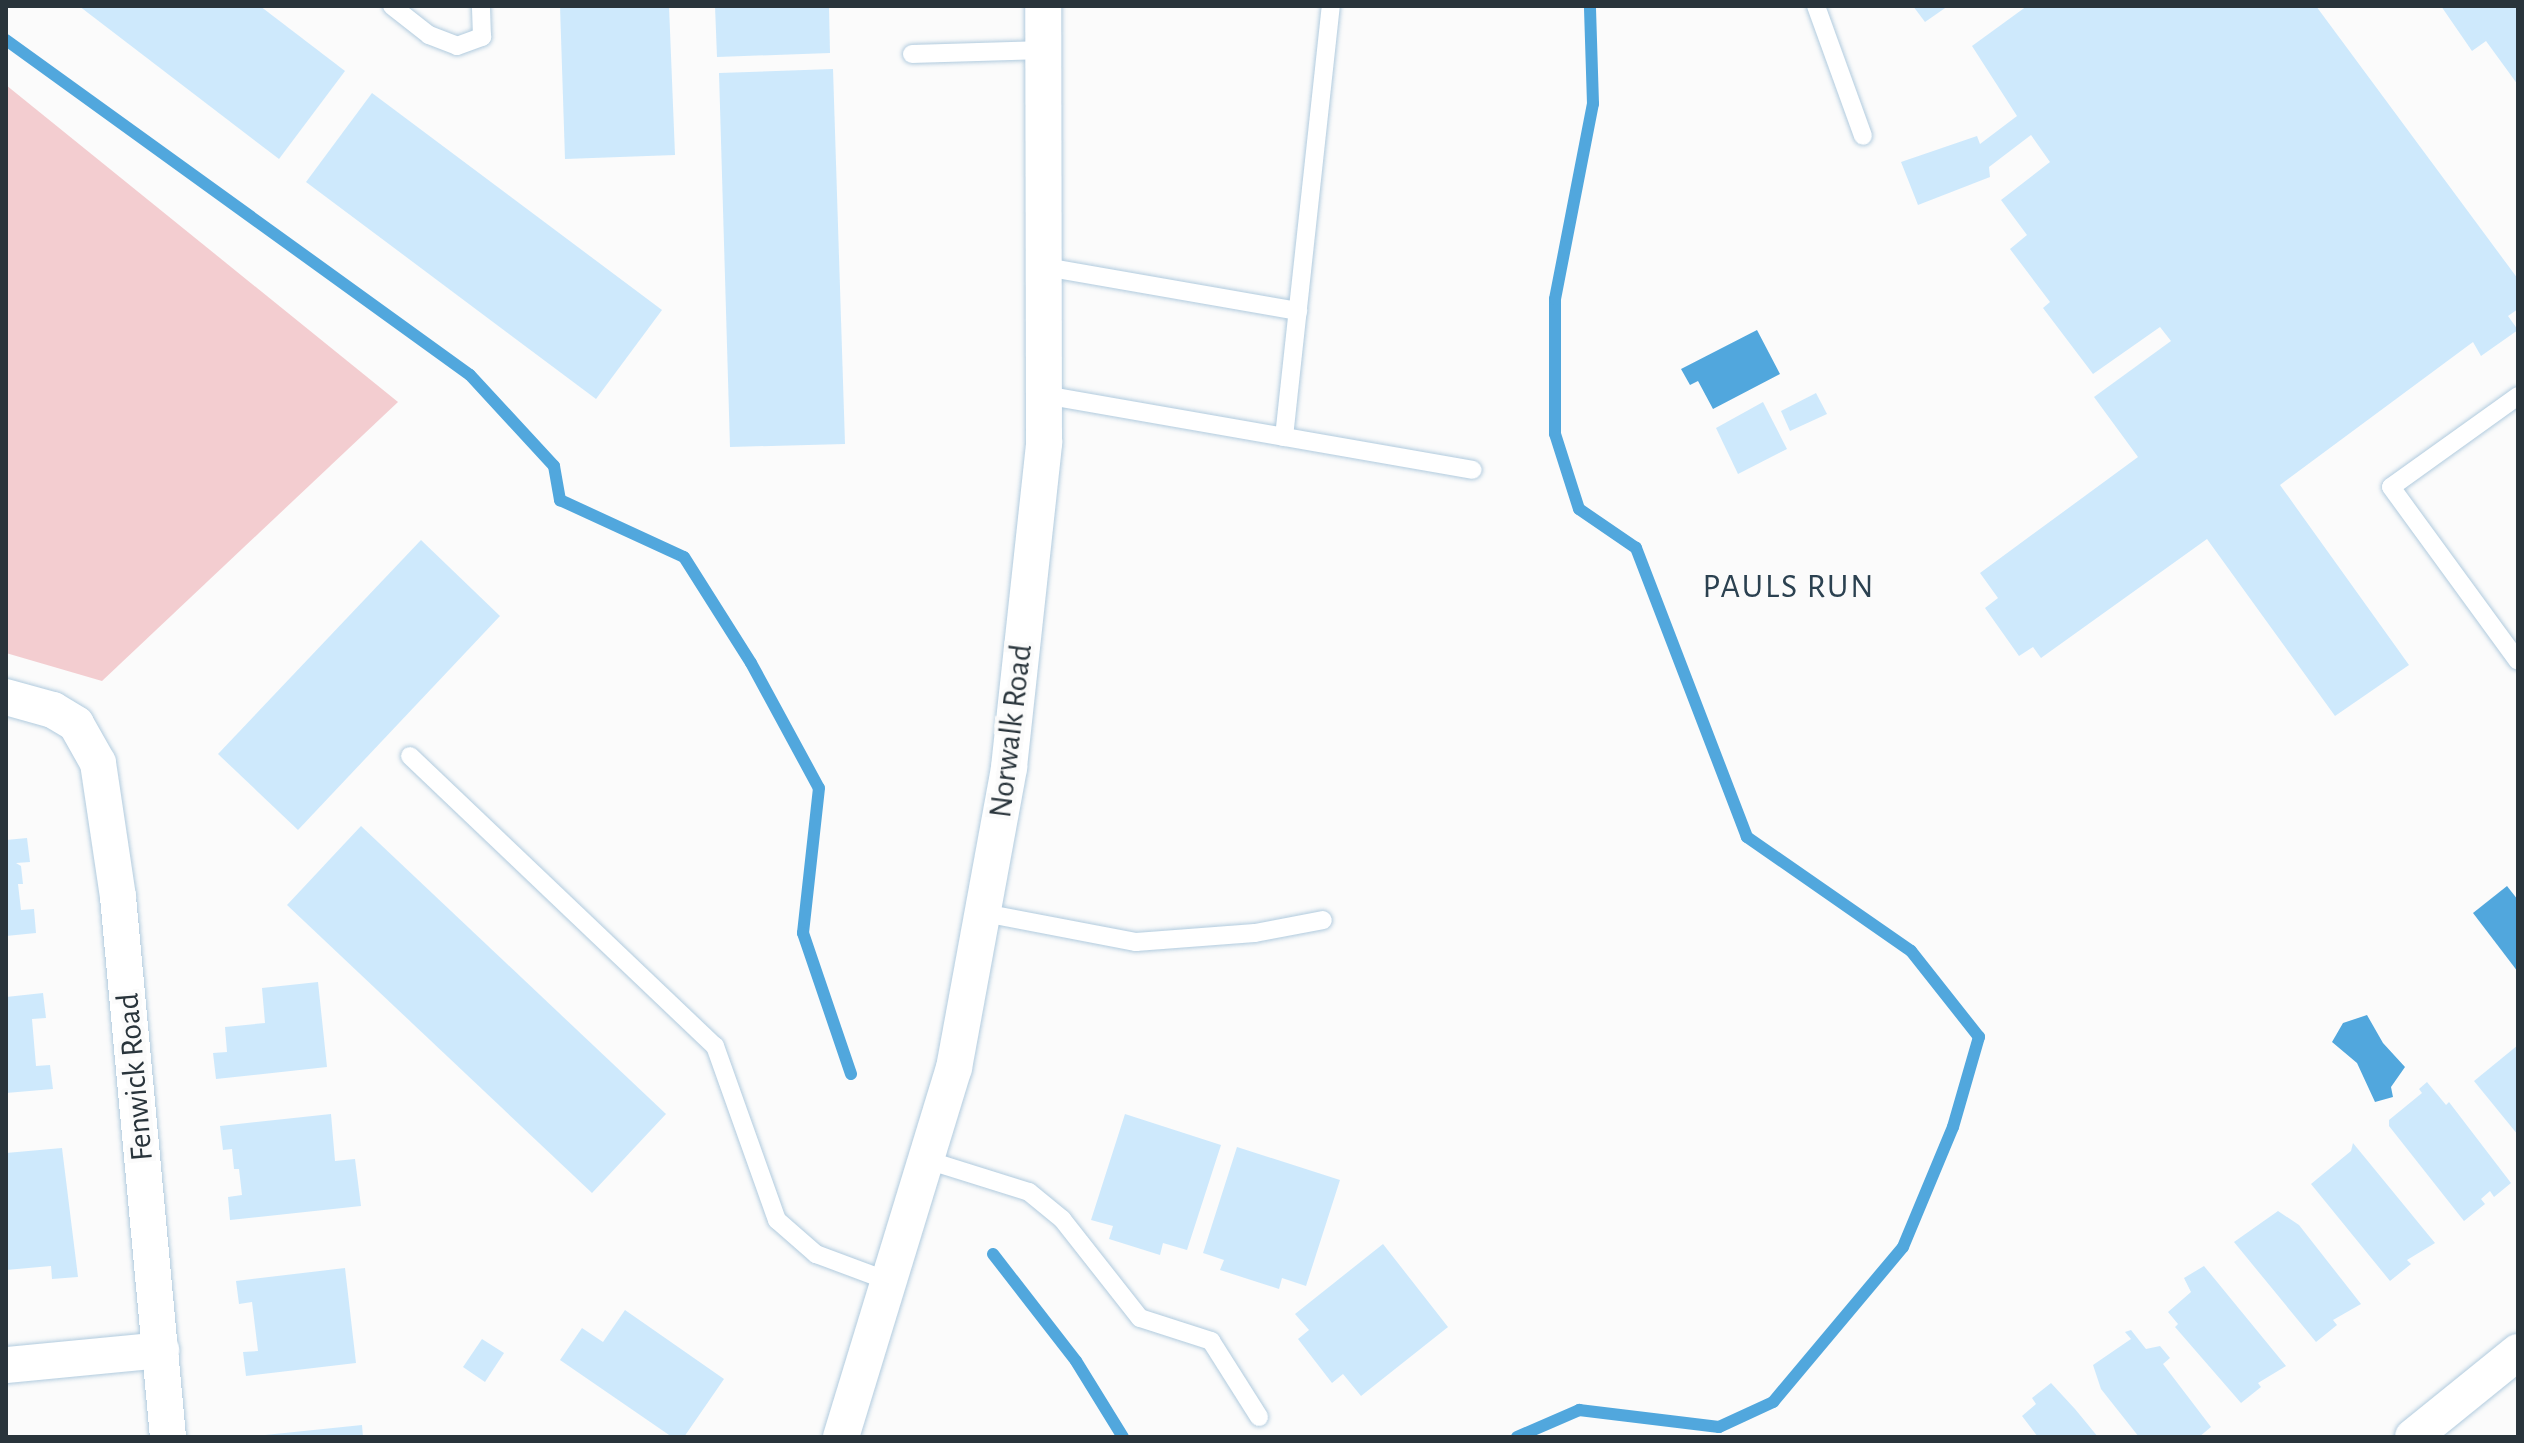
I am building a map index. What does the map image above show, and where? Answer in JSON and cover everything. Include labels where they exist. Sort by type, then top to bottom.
[{"type":"street","name":"Norwalk Road","points":[[841,1437],[891,1282],[954,1068],[1009,767],[1044,443],[1043,6]]},
{"type":"street","name":"Fenwick Road","points":[[6,697],[53,710],[76,724],[98,763],[108,812],[168,1437]]},
{"type":"street","points":[[6,1365],[161,1350]]},
{"type":"street","points":[[2413,1437],[2518,1352]]},
{"type":"lane","points":[[392,6],[429,35],[457,46],[482,37],[481,6]]},
{"type":"lane","points":[[1284,437],[1331,6]]},
{"type":"lane","points":[[1816,6],[1863,136]]},
{"type":"lane","points":[[912,54],[1044,50]]},
{"type":"lane","points":[[1045,267],[1298,311]]},
{"type":"lane","points":[[1044,395],[1472,470]]},
{"type":"lane","points":[[2518,396],[2391,487],[2518,661]]},
{"type":"lane","points":[[410,756],[715,1046],[777,1220],[816,1254],[891,1282]]},
{"type":"lane","points":[[984,913],[1136,942],[1255,933],[1323,920]]},
{"type":"lane","points":[[927,1160],[1029,1192],[1062,1219],[1140,1318],[1211,1341],[1259,1417]]},
{"type":"shaded area","points":[[6,85],[398,402],[102,681],[6,653]]},
{"type":"water","points":[[1757,330],[1780,374],[1713,409],[1698,381],[1690,385],[1681,369]]},
{"type":"water","points":[[2507,886],[2518,900],[2518,972],[2473,913]]},
{"type":"water","points":[[2367,1015],[2383,1043],[2405,1067],[2391,1087],[2393,1097],[2375,1102],[2357,1063],[2332,1042],[2343,1023]]},
{"type":"building","points":[[79,6],[260,6],[345,71],[279,159]]},
{"type":"building","points":[[560,6],[669,6],[675,155],[565,159]]},
{"type":"building","points":[[715,6],[829,6],[830,53],[717,57]]},
{"type":"building","points":[[1913,6],[1948,6],[1925,22]]},
{"type":"building","points":[[2027,6],[2316,6],[2518,279],[2518,309],[2508,316],[2518,330],[2481,356],[2473,342],[2280,485],[2409,665],[2335,716],[2207,539],[2041,658],[2033,647],[2019,656],[1985,608],[1998,598],[1980,573],[2138,457],[2094,397],[2171,341],[2160,327],[2093,374],[2043,308],[2050,302],[2010,249],[2027,235],[2001,200],[2050,162],[2031,135],[1989,167],[1990,177],[1918,205],[1901,162],[1977,136],[1980,144],[2017,116],[1972,46]]},
{"type":"building","points":[[2441,6],[2518,6],[2518,85],[2486,41],[2472,51]]},
{"type":"building","points":[[833,69],[845,444],[730,447],[719,73]]},
{"type":"building","points":[[372,93],[662,310],[596,399],[306,182]]},
{"type":"building","points":[[1816,393],[1827,414],[1790,431],[1781,411]]},
{"type":"building","points":[[1763,402],[1787,449],[1738,474],[1716,428]]},
{"type":"building","points":[[421,540],[500,616],[298,830],[218,754]]},
{"type":"building","points":[[361,826],[666,1114],[592,1193],[287,905]]},
{"type":"building","points":[[27,838],[30,862],[16,863],[21,866],[23,884],[18,884],[21,910],[34,909],[36,933],[6,936],[6,840]]},
{"type":"building","points":[[318,982],[327,1067],[216,1079],[213,1053],[227,1052],[225,1027],[265,1023],[262,988]]},
{"type":"building","points":[[43,993],[46,1018],[32,1019],[36,1066],[50,1065],[53,1089],[6,1093],[6,997]]},
{"type":"building","points":[[2518,1045],[2518,1135],[2474,1081]]},
{"type":"building","points":[[2427,1082],[2446,1105],[2449,1102],[2511,1183],[2494,1197],[2490,1191],[2481,1199],[2485,1204],[2464,1221],[2389,1126],[2389,1120],[2422,1093],[2419,1089]]},
{"type":"building","points":[[331,1114],[335,1161],[355,1159],[361,1206],[230,1220],[228,1197],[242,1195],[239,1169],[234,1169],[232,1149],[223,1150],[220,1126]]},
{"type":"building","points":[[1125,1114],[1221,1145],[1187,1250],[1163,1243],[1160,1255],[1109,1239],[1113,1226],[1091,1220]]},
{"type":"building","points":[[2353,1143],[2435,1243],[2407,1260],[2411,1264],[2390,1281],[2311,1184],[2351,1151]]},
{"type":"building","points":[[1237,1147],[1340,1180],[1306,1286],[1282,1278],[1279,1289],[1220,1270],[1224,1260],[1203,1253]]},
{"type":"building","points":[[62,1148],[78,1277],[52,1279],[51,1266],[6,1270],[6,1153]]},
{"type":"building","points":[[2278,1211],[2299,1225],[2361,1304],[2333,1320],[2337,1325],[2316,1342],[2234,1242]]},
{"type":"building","points":[[1383,1244],[1448,1327],[1361,1396],[1343,1374],[1332,1383],[1298,1339],[1309,1330],[1295,1314]]},
{"type":"building","points":[[2204,1266],[2286,1366],[2258,1383],[2261,1387],[2241,1403],[2175,1327],[2178,1324],[2168,1312],[2191,1292],[2184,1278]]},
{"type":"building","points":[[345,1268],[356,1363],[246,1376],[243,1352],[258,1351],[252,1302],[239,1304],[236,1281]]},
{"type":"building","points":[[625,1310],[724,1379],[684,1437],[672,1437],[560,1360],[582,1328],[603,1342]]},
{"type":"building","points":[[2131,1330],[2146,1349],[2160,1346],[2170,1358],[2163,1364],[2211,1427],[2199,1437],[2139,1437],[2101,1389],[2093,1365],[2131,1339],[2125,1332]]},
{"type":"building","points":[[482,1339],[504,1353],[485,1382],[463,1367]]},
{"type":"building","points":[[2051,1383],[2098,1437],[2038,1437],[2022,1416],[2036,1404],[2032,1398]]},
{"type":"building","points":[[362,1425],[363,1437],[265,1437],[265,1435]]},
{"type":"waterway","points":[[1517,1437],[1579,1410],[1719,1427],[1773,1402],[1903,1247],[1953,1127],[1979,1037],[1911,951],[1747,837],[1636,548],[1579,509],[1555,434],[1555,299],[1593,104],[1590,6]]},
{"type":"waterway","points":[[6,40],[470,375],[554,466],[560,500],[684,557],[751,663],[819,788],[803,933],[851,1074]]},
{"type":"waterway","points":[[993,1254],[1076,1361],[1123,1437]]},
{"type":"district","name":"PAULS RUN","points":[[1789,588]]}]
